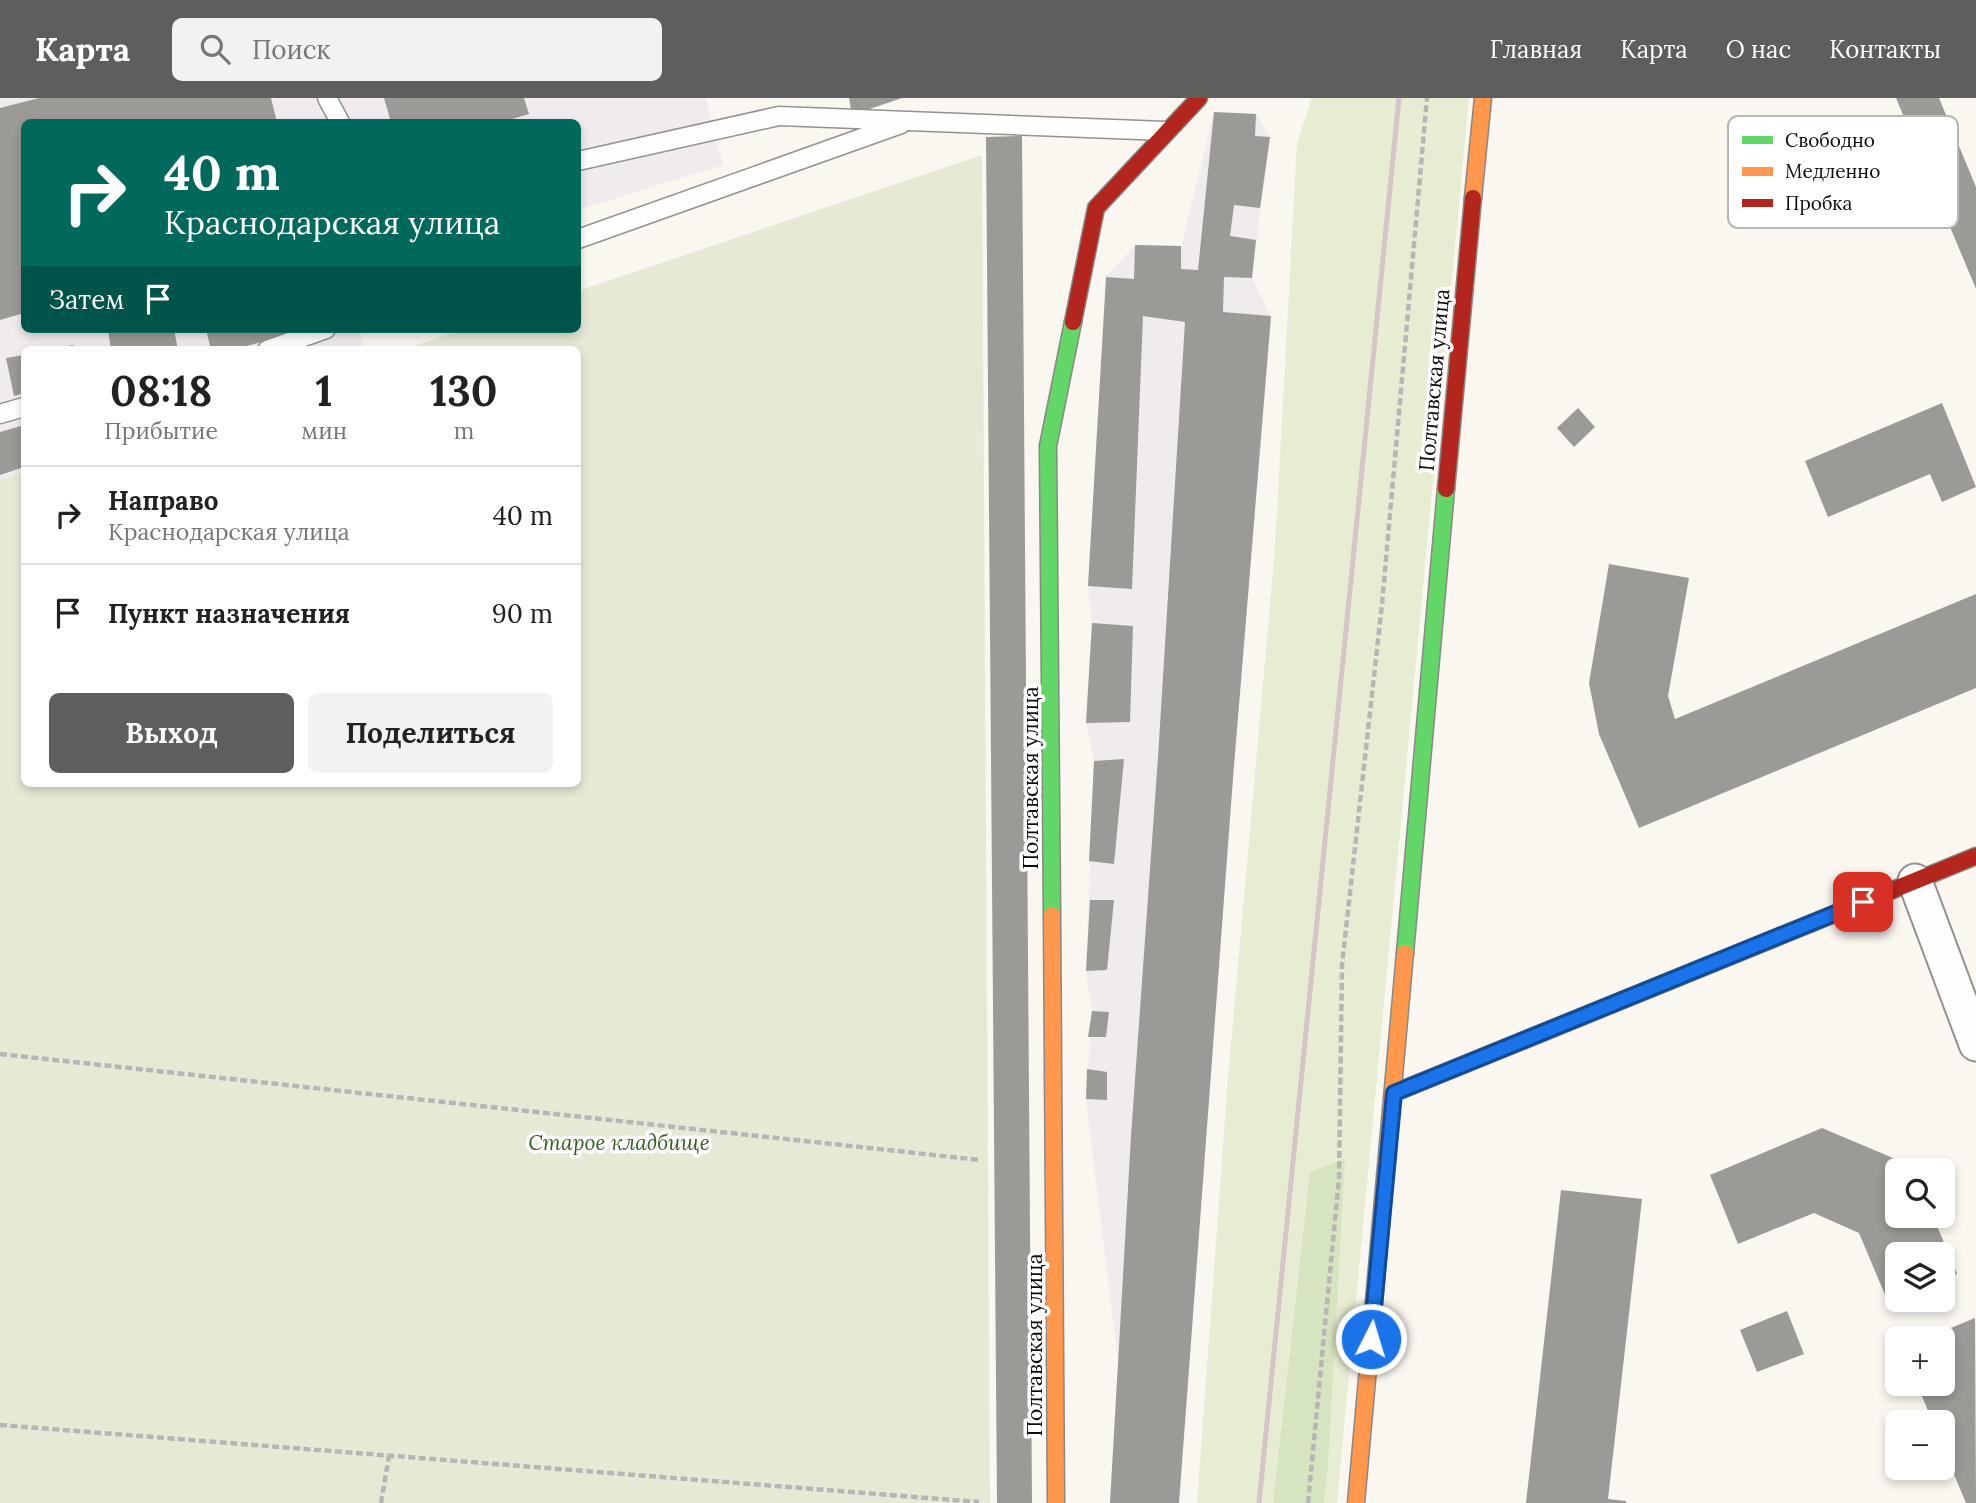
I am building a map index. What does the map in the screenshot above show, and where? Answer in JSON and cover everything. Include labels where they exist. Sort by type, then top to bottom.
[{"type":"street","name":"Полтавская улица","points":[[1056,1503],[1048,446],[1096,208],[1199,98]]},
{"type":"street","name":"Полтавская улица","points":[[1356,1503],[1394,1093],[1451,410],[1483,98]]},
{"type":"street","points":[[1394,1093],[1976,856]]},
{"type":"street","points":[[1915,881],[1976,1044]]},
{"type":"lane","points":[[327,98],[338,119]]},
{"type":"lane","points":[[581,160],[779,116],[1168,131]]},
{"type":"lane","points":[[581,238],[910,121]]},
{"type":"lane","points":[[278,346],[315,333]]},
{"type":"lane","points":[[0,414],[21,408]]},
{"type":"path","points":[[1308,1503],[1339,1178],[1342,965],[1382,604],[1427,98]]},
{"type":"path","points":[[0,1054],[980,1160]]},
{"type":"path","points":[[0,1425],[979,1502]]},
{"type":"path","points":[[380,1503],[389,1456]]},
{"type":"shaded area","points":[[0,98],[706,98],[723,165],[581,209],[581,119],[21,119],[21,333],[360,333],[364,346],[21,346],[21,473],[0,480]]},
{"type":"shaded area","points":[[1214,112],[1256,114],[1270,137],[1252,278],[1271,316],[1233,778],[1179,1503],[1110,1503],[1118,1362],[1086,1099],[1092,1011],[1086,971],[1094,761],[1086,723],[1092,623],[1088,586],[1106,277],[1135,245],[1181,246]]},
{"type":"green space","points":[[1312,98],[1469,98],[1337,1503],[1197,1503],[1228,1078],[1275,548],[1297,143]]},
{"type":"green space","name":"Старое кладбище","points":[[982,155],[990,1503],[0,1503],[0,480],[21,473],[21,787],[581,787],[581,346],[414,346],[452,333],[581,333],[581,290]]},
{"type":"green space","points":[[1345,1158],[1324,1503],[1273,1503],[1310,1173]]},
{"type":"building","points":[[39,98],[271,98],[276,119],[21,119],[21,314],[0,320],[0,108]]},
{"type":"building","points":[[384,98],[524,98],[529,114],[512,119],[390,119]]},
{"type":"building","points":[[849,98],[902,98],[852,115]]},
{"type":"building","points":[[1896,98],[1939,98],[1946,116],[1904,116]]},
{"type":"building","points":[[1214,112],[1256,114],[1255,136],[1270,137],[1260,208],[1234,205],[1230,236],[1256,240],[1252,278],[1224,277],[1223,312],[1271,316],[1233,778],[1179,1503],[1110,1503],[1131,1136],[1185,322],[1143,316],[1132,589],[1088,586],[1106,277],[1134,279],[1135,245],[1181,246],[1181,269],[1198,270]]},
{"type":"building","points":[[1022,136],[1032,1503],[997,1503],[986,137]]},
{"type":"building","points":[[1958,144],[1976,187],[1976,289],[1950,228],[1958,228]]},
{"type":"building","points":[[108,333],[175,333],[177,346],[110,346]]},
{"type":"building","points":[[207,333],[297,333],[247,346],[210,346]]},
{"type":"building","points":[[21,356],[21,394],[14,396],[6,358]]},
{"type":"building","points":[[1942,403],[1976,487],[1942,502],[1930,474],[1828,517],[1805,461]]},
{"type":"building","points":[[1578,408],[1595,427],[1574,447],[1557,428]]},
{"type":"building","points":[[21,426],[21,468],[0,475],[0,432]]},
{"type":"building","points":[[1609,564],[1689,578],[1668,696],[1675,719],[1976,594],[1976,688],[1639,828],[1599,734],[1589,683]]},
{"type":"building","points":[[1092,623],[1133,626],[1130,722],[1086,723]]},
{"type":"building","points":[[1124,759],[1114,864],[1089,861],[1094,761]]},
{"type":"building","points":[[1090,900],[1114,900],[1107,970],[1086,971]]},
{"type":"building","points":[[1092,1011],[1109,1012],[1106,1037],[1088,1037]]},
{"type":"building","points":[[1087,1069],[1107,1072],[1107,1100],[1086,1099]]},
{"type":"building","points":[[1822,1128],[1893,1158],[1885,1158],[1885,1228],[1938,1228],[1944,1242],[1885,1242],[1885,1295],[1859,1233],[1814,1213],[1738,1244],[1710,1175]]},
{"type":"building","points":[[1561,1190],[1642,1199],[1608,1499],[1626,1503],[1526,1503]]},
{"type":"building","points":[[1787,1311],[1804,1354],[1757,1372],[1740,1330]]},
{"type":"building","points":[[1975,1318],[1976,1503],[1966,1503],[1955,1477],[1955,1410],[1928,1410],[1922,1396],[1955,1396],[1955,1326]]},
{"type":"railway","points":[[1259,1503],[1399,98]]},
{"type":"traffic: fast","points":[[1052,915],[1048,446],[1073,322]]},
{"type":"traffic: fast","points":[[1405,953],[1446,489]]},
{"type":"traffic: slow","points":[[1473,198],[1483,98]]},
{"type":"traffic: slow","points":[[1052,915],[1056,1503]]},
{"type":"traffic: slow","points":[[1394,1093],[1812,923]]},
{"type":"traffic: slow","points":[[1356,1503],[1405,953]]},
{"type":"traffic: jam","points":[[1073,322],[1096,208],[1199,98]]},
{"type":"traffic: jam","points":[[1446,489],[1473,198]]},
{"type":"traffic: jam","points":[[1812,923],[1976,856]]},
{"type":"route","points":[[1371,1339],[1394,1093],[1863,902]]}]
